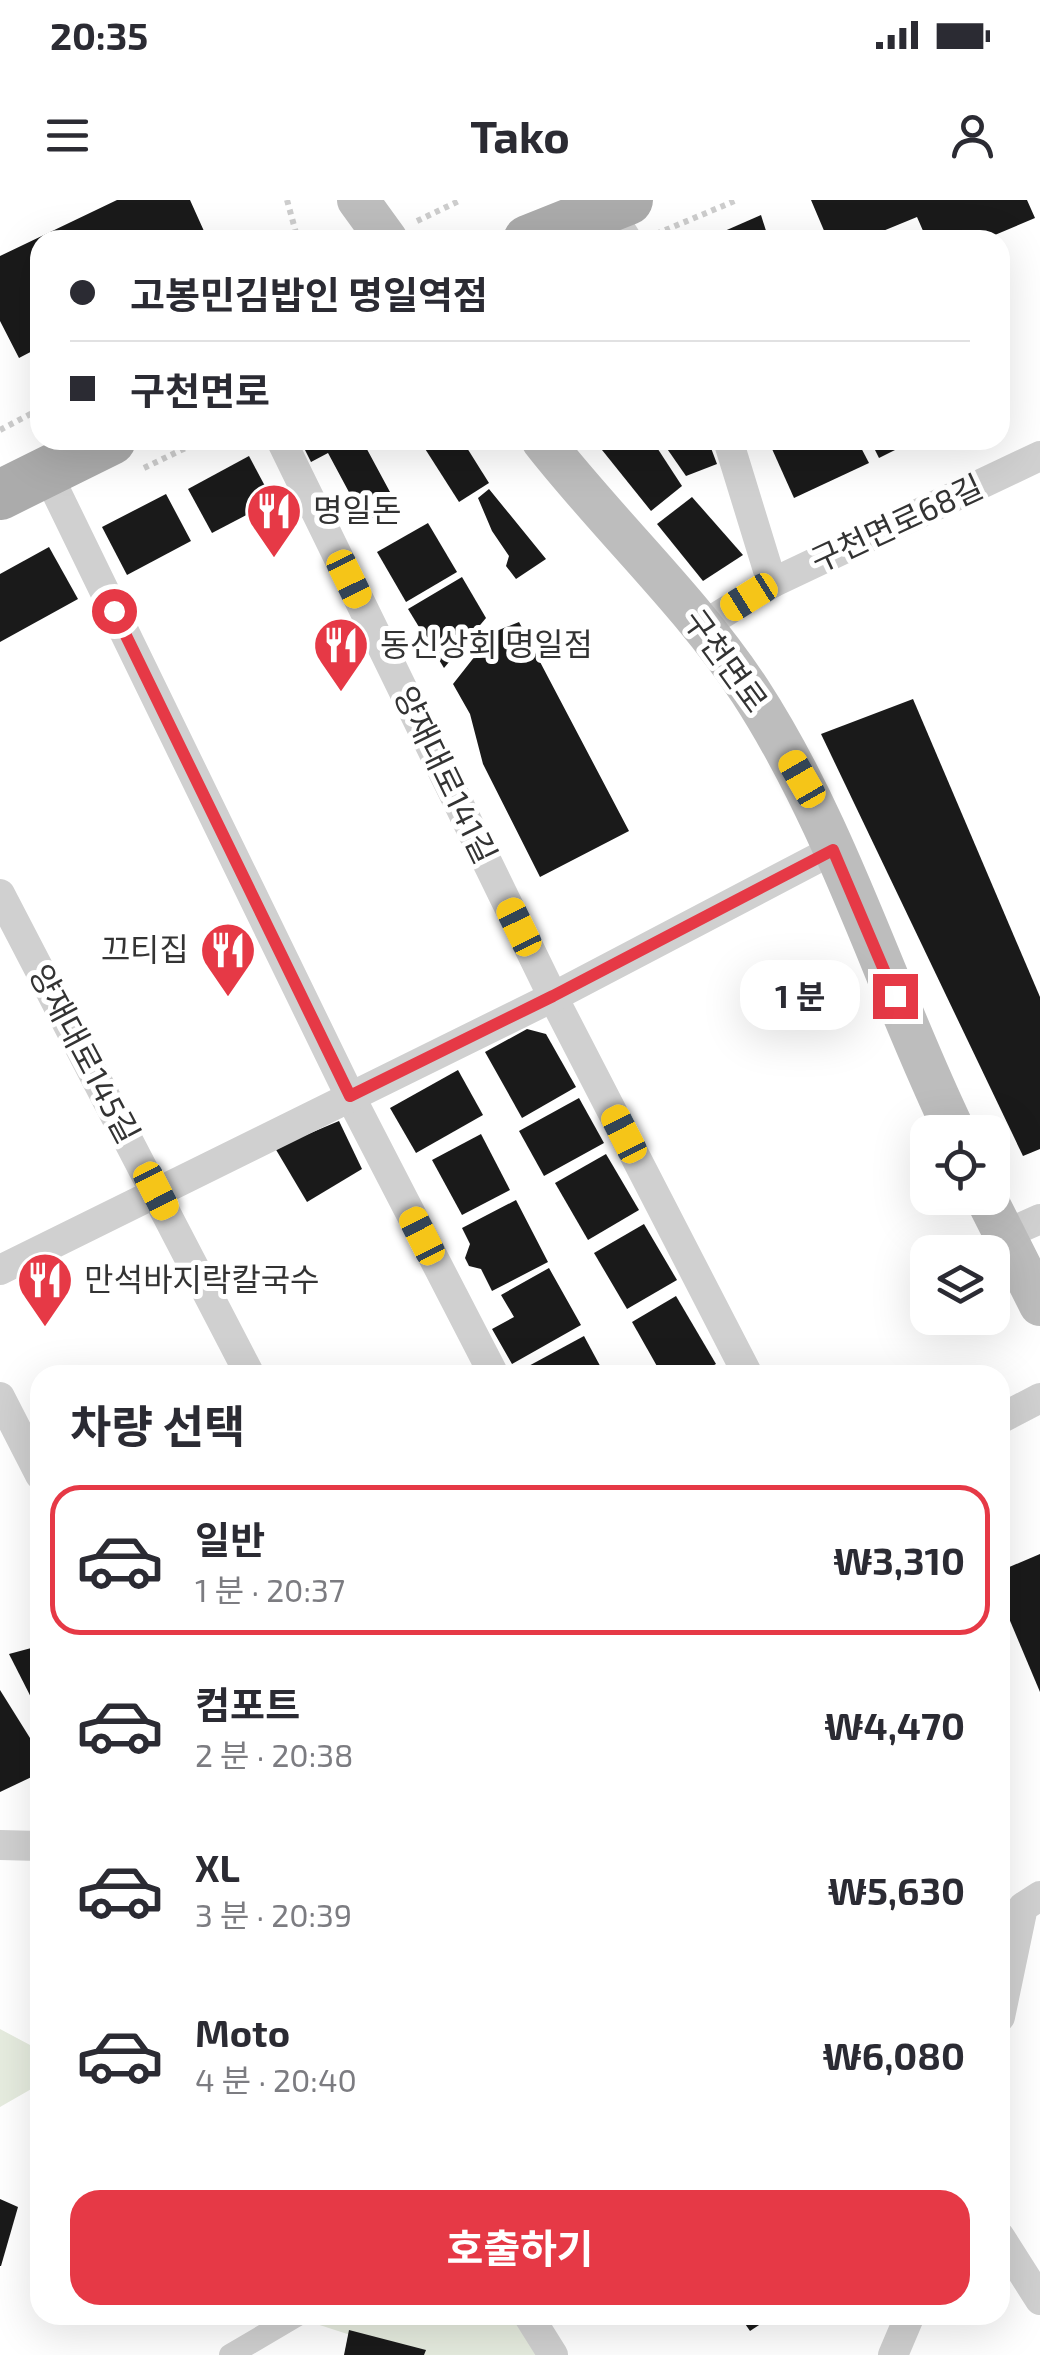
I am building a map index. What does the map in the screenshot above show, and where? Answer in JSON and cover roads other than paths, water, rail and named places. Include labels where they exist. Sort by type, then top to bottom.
[{"type":"main road","points":[[358,200],[380,230]]},
{"type":"main road","points":[[582,230],[626,222]]},
{"type":"main road","points":[[0,495],[90,450]]},
{"type":"main road","name":"구천면로","points":[[551,450],[704,625],[802,779],[948,1115]]},
{"type":"main road","points":[[1010,1217],[1040,1305]]},
{"type":"street","name":"양재대로141길","points":[[286,450],[553,996],[743,1365]]},
{"type":"street","points":[[731,450],[772,583]]},
{"type":"street","name":"구천면로68길","points":[[704,625],[772,583],[1040,456]]},
{"type":"street","points":[[47,472],[350,1096],[489,1365]]},
{"type":"street","points":[[0,1270],[553,996],[833,850]]},
{"type":"street","name":"양재대로145길","points":[[0,894],[245,1365]]},
{"type":"street","points":[[0,1397],[30,1456]]},
{"type":"street","points":[[1010,1414],[1040,1398]]},
{"type":"street","points":[[0,1845],[30,1846]]},
{"type":"street","points":[[1010,1963],[1021,1902]]},
{"type":"street","points":[[1010,2253],[1040,2300]]},
{"type":"street","points":[[230,2355],[281,2325]]},
{"type":"street","points":[[534,2325],[554,2355]]},
{"type":"street","points":[[894,2355],[906,2325]]},
{"type":"place","name":"명일돈","points":[[274,560]]},
{"type":"place","name":"동신상회 명일점","points":[[341,694]]},
{"type":"place","name":"끄티집","points":[[228,999]]},
{"type":"place","name":"만석바지락칼국수","points":[[45,1329]]}]
